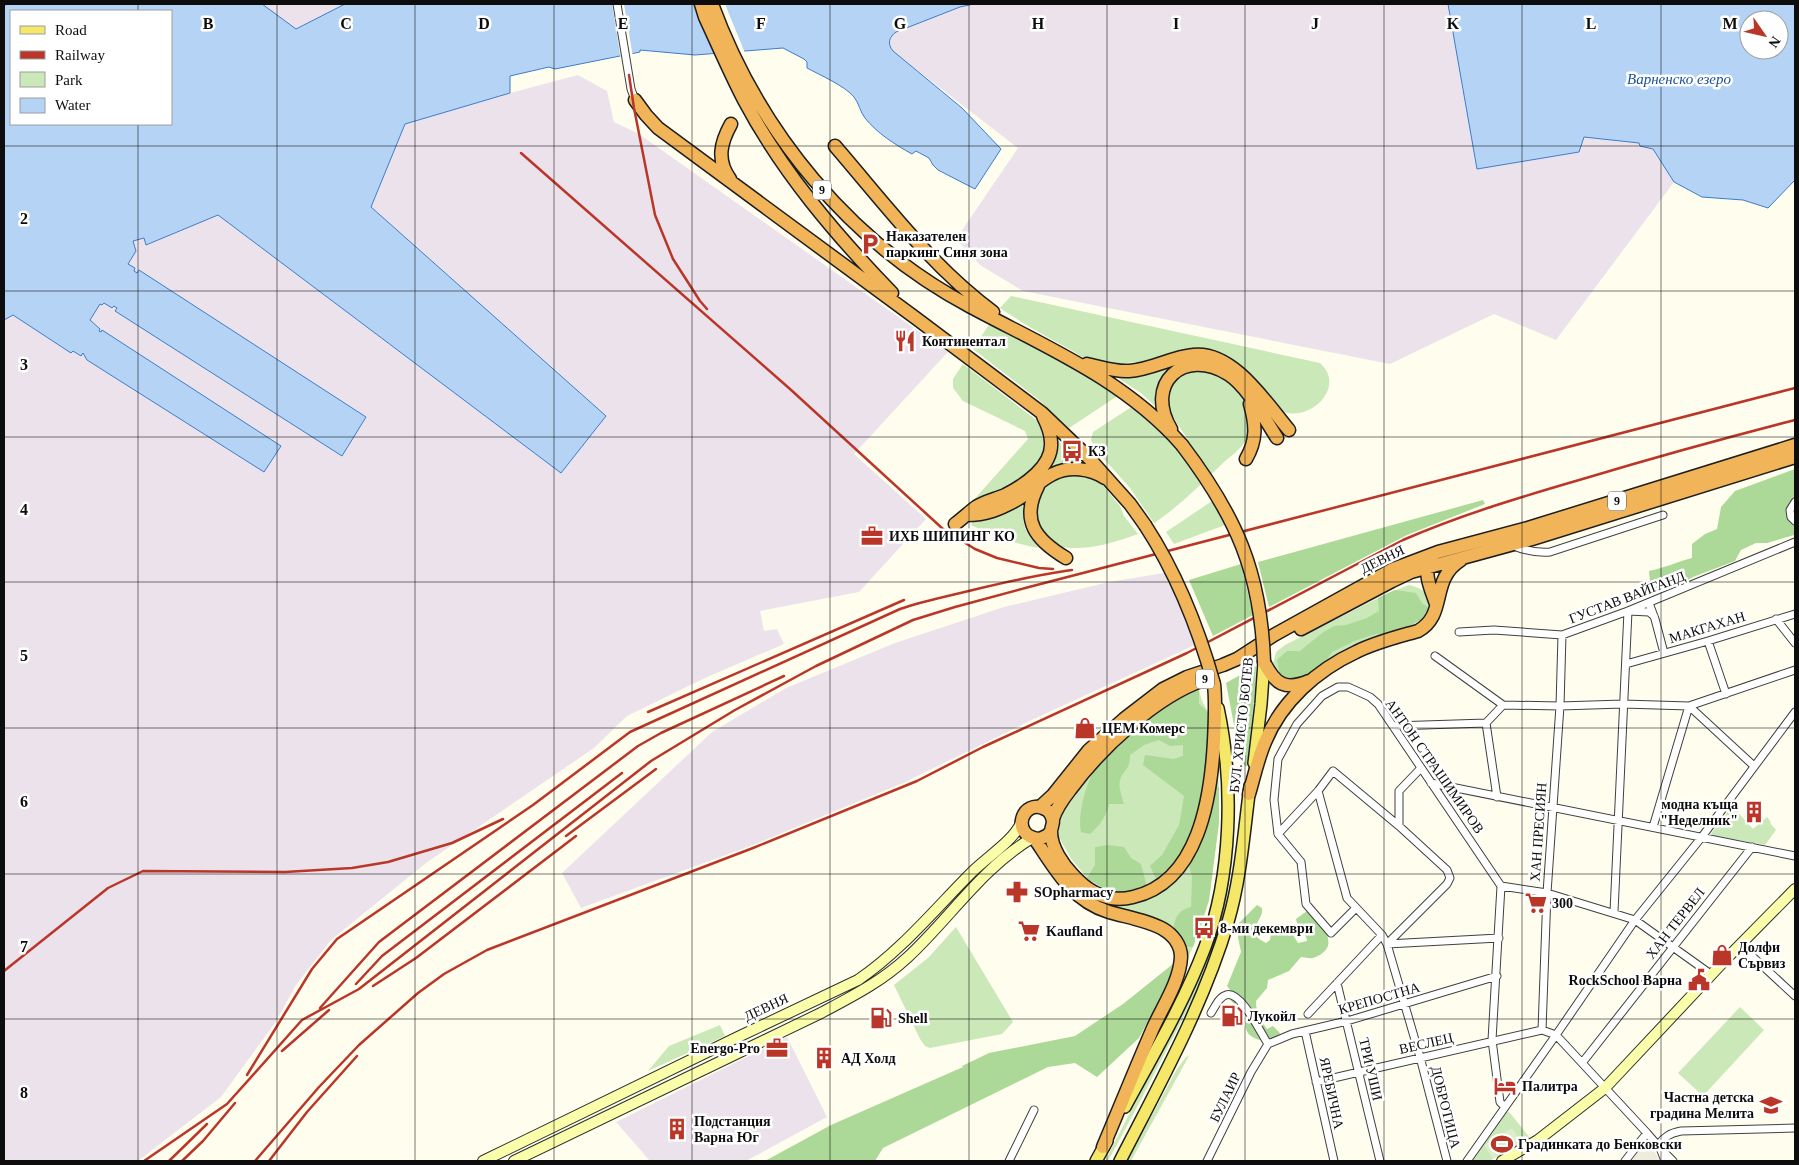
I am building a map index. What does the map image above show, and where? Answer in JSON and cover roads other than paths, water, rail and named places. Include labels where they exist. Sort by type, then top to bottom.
[{"type":"highway","name":"9","points":[[701,4],[705,17],[744,100],[782,162],[822,215],[917,319]]},
{"type":"highway","name":"9","points":[[712,4],[734,57],[756,99],[778,135],[828,197],[850,220],[906,266],[962,302],[1019,331]]},
{"type":"highway","points":[[635,100],[649,120],[658,128],[917,319]]},
{"type":"highway","points":[[732,124],[723,141],[721,153],[724,169],[735,185]]},
{"type":"highway","points":[[836,146],[914,238],[963,288],[1019,331]]},
{"type":"highway","name":"БУЛ. ХРИСТО БОТЕВ","points":[[917,319],[1042,413],[1077,445],[1111,481],[1160,548],[1193,618],[1214,688]]},
{"type":"highway","name":"БУЛ. ХРИСТО БОТЕВ","points":[[1019,331],[1076,362],[1127,394],[1180,443],[1216,493],[1238,535],[1249,565],[1259,606],[1264,662]]},
{"type":"highway","points":[[1076,362],[1129,371],[1193,355],[1212,358],[1228,364],[1246,378],[1289,430]]},
{"type":"highway","points":[[1180,443],[1166,421],[1161,401],[1162,393],[1168,381],[1183,367],[1195,364],[1223,372],[1235,380],[1247,394],[1277,438]]},
{"type":"highway","points":[[1246,459],[1253,445],[1256,430],[1247,394]]},
{"type":"highway","points":[[955,524],[977,506],[1017,488],[1044,466],[1050,452],[1051,439],[1042,413]]},
{"type":"highway","name":"ДЕВНЯ","points":[[1040,807],[1053,795],[1089,750],[1124,719],[1163,689],[1187,677],[1223,666],[1238,659],[1291,625],[1385,573],[1438,552],[1537,526],[1795,445]]},
{"type":"highway","name":"ДЕВНЯ","points":[[1052,825],[1055,812],[1062,800],[1090,764],[1120,735],[1159,703],[1189,685],[1236,668],[1279,641],[1392,581],[1429,566],[1511,545],[1760,470],[1795,457]]},
{"type":"highway","points":[[966,515],[981,515],[997,510],[1019,499],[1053,474],[1073,469],[1091,471],[1111,481]]},
{"type":"highway","points":[[1038,485],[1030,504],[1032,524],[1035,532],[1044,543],[1066,558]]},
{"type":"highway","points":[[1436,596],[1428,576],[1429,566],[1438,552]]},
{"type":"highway","points":[[1264,662],[1273,678],[1288,686],[1298,686],[1357,651],[1421,629],[1433,618],[1436,596],[1448,571],[1467,557]]},
{"type":"highway","points":[[1416,560],[1429,566]]},
{"type":"highway","points":[[1392,581],[1416,580],[1425,585],[1436,596]]},
{"type":"highway","points":[[1250,794],[1264,744],[1270,731],[1288,705],[1311,680]]},
{"type":"highway","name":"9","points":[[1052,825],[1056,850],[1070,873],[1083,885],[1105,898],[1123,899],[1138,896],[1154,889],[1170,878],[1190,852],[1205,810],[1212,775],[1215,732],[1214,688]]},
{"type":"highway","points":[[1034,838],[1044,837],[1052,825],[1049,812],[1040,807],[1032,808],[1024,813],[1021,823],[1025,833],[1034,838],[1061,878],[1077,895],[1096,908],[1162,928],[1173,937],[1181,952],[1180,964],[1175,980],[1103,1147]]},
{"type":"main road","name":"БУЛ. ХРИСТО БОТЕВ","points":[[1120,1161],[1178,1048],[1207,986],[1229,919],[1250,794],[1264,662]]},
{"type":"main road","name":"БУЛ. ХРИСТО БОТЕВ","points":[[1096,1161],[1191,982],[1212,922],[1223,870],[1228,797],[1224,738],[1214,688]]},
{"type":"main road","name":"ДЕВНЯ","points":[[483,1161],[858,980],[875,969],[903,943],[973,870],[1016,831],[1021,823]]},
{"type":"main road","name":"ДЕВНЯ","points":[[514,1161],[821,1013],[870,987],[909,956],[965,895],[990,871],[1034,838]]},
{"type":"main road","points":[[1502,1161],[1538,1140],[1605,1088],[1795,889]]},
{"type":"street","points":[[617,4],[631,89],[635,100]]},
{"type":"street","points":[[1795,502],[1790,510],[1791,517],[1795,521]]},
{"type":"street","points":[[1511,545],[1526,551],[1550,552],[1663,515]]},
{"type":"street","name":"ГУСТАВ ВАЙГАНД","points":[[1459,632],[1494,630],[1562,635],[1628,612],[1795,542]]},
{"type":"street","points":[[1649,603],[1664,653]]},
{"type":"street","points":[[1614,912],[1628,612],[1649,612],[1654,616]]},
{"type":"street","name":"МАКГАХАН","points":[[1626,664],[1795,614]]},
{"type":"street","points":[[1776,619],[1795,643]]},
{"type":"street","name":"ХАН ПРЕСИЯН","points":[[1542,1030],[1547,893],[1560,706],[1562,635]]},
{"type":"street","points":[[1708,641],[1726,694]]},
{"type":"street","points":[[1435,656],[1503,705],[1623,704],[1689,706],[1795,670]]},
{"type":"street","name":"АНТОН СТРАШИМИРОВ","points":[[1278,834],[1274,800],[1278,759],[1297,724],[1322,696],[1338,687],[1357,690],[1378,704],[1502,886]]},
{"type":"street","points":[[1393,726],[1486,723],[1503,705]]},
{"type":"street","points":[[1689,706],[1754,766]]},
{"type":"street","points":[[1653,827],[1689,706]]},
{"type":"street","points":[[1467,1161],[1556,1036],[1635,920],[1701,838],[1795,712]]},
{"type":"street","points":[[1486,723],[1497,797]]},
{"type":"street","points":[[1399,826],[1399,791],[1421,768]]},
{"type":"street","points":[[1356,908],[1331,933],[1306,904],[1300,862],[1278,834],[1332,772],[1336,771],[1447,870],[1450,878],[1447,884],[1387,944]]},
{"type":"street","points":[[1431,783],[1795,856]]},
{"type":"street","name":"ДОБРОТИЦА","points":[[1318,790],[1347,898],[1382,935],[1387,944],[1420,1056],[1447,1161]]},
{"type":"street","name":"ХАН ТЕРВЕЛ","points":[[1582,1063],[1752,847]]},
{"type":"street","points":[[1505,1107],[1500,1102],[1492,1040],[1502,886],[1547,893],[1635,920],[1712,975]]},
{"type":"street","points":[[1308,1014],[1382,935]]},
{"type":"street","points":[[1387,944],[1499,938]]},
{"type":"street","points":[[1740,945],[1795,996]]},
{"type":"street","name":"КРЕПОСТНА","points":[[1268,1044],[1292,1034],[1347,1021],[1496,976]]},
{"type":"street","name":"ТРИ УШИ","points":[[1337,982],[1380,1161]]},
{"type":"street","points":[[1211,1013],[1223,996],[1228,994],[1235,996],[1249,1012],[1268,1044]]},
{"type":"street","points":[[1542,1030],[1556,1036],[1672,1161]]},
{"type":"street","name":"ВЕСЛЕЦ","points":[[1316,1082],[1420,1056],[1542,1030]]},
{"type":"street","name":"ЯРЕБИЧНА","points":[[1305,1031],[1334,1161]]},
{"type":"street","name":"БУЛАИР","points":[[1208,1161],[1251,1072],[1268,1044]]},
{"type":"street","points":[[1009,1161],[1034,1110]]},
{"type":"street","points":[[1659,1147],[1671,1133],[1681,1130],[1795,1128]]},
{"type":"street","points":[[1625,1161],[1647,1133]]},
{"type":"street","points":[[1659,1147],[1665,1161]]},
{"type":"water","points":[[6,4],[262,4],[296,29],[345,4],[974,4],[960,7],[896,32],[890,38],[889,43],[893,51],[962,108],[1001,149],[975,189],[938,170],[929,158],[916,151],[912,154],[886,138],[865,118],[856,99],[850,93],[807,68],[807,62],[804,59],[783,48],[695,55],[640,50],[640,52],[555,69],[549,67],[510,76],[510,93],[405,124],[371,207],[606,416],[561,473],[218,215],[146,245],[144,238],[133,241],[136,251],[128,264],[135,268],[134,271],[137,273],[139,270],[366,417],[342,456],[115,311],[117,308],[114,306],[112,308],[104,303],[100,304],[90,320],[100,329],[99,331],[101,332],[102,330],[281,446],[264,472],[87,360],[83,353],[81,356],[73,351],[71,353],[13,315],[4,320],[4,7]]},
{"type":"water","name":"Варненско езеро","points":[[1448,4],[1795,4],[1795,180],[1768,208],[1743,200],[1702,197],[1674,182],[1653,149],[1640,146],[1639,143],[1584,137],[1579,152],[1477,169]]},
{"type":"railway","points":[[629,75],[655,215],[673,259],[707,309]]},
{"type":"railway","points":[[521,153],[790,389],[943,529],[975,549],[997,558],[1039,568],[1053,569]]},
{"type":"railway","points":[[144,1161],[227,1104],[302,1020],[359,989],[651,761],[735,710],[816,666],[913,620],[1029,587],[1795,388]]},
{"type":"railway","points":[[255,1161],[319,1087],[359,1045],[418,993],[444,974],[487,950],[753,848],[917,781],[983,747],[1187,653],[1403,540],[1471,514],[1540,492],[1664,455],[1795,420]]},
{"type":"railway","points":[[247,1075],[312,969],[337,939],[533,805],[630,732],[900,609],[1004,583],[1072,570]]},
{"type":"railway","points":[[648,712],[904,600]]},
{"type":"railway","points":[[320,1008],[379,942],[638,746],[661,733],[784,676]]},
{"type":"railway","points":[[566,836],[656,769]]},
{"type":"railway","points":[[356,984],[382,956],[622,773]]},
{"type":"railway","points":[[4,971],[108,888],[143,871],[285,872],[352,868],[388,862],[452,843],[503,819]]},
{"type":"railway","points":[[373,986],[416,958],[576,836]]},
{"type":"railway","points":[[282,1051],[329,1010]]},
{"type":"railway","points":[[269,1161],[307,1112],[357,1056]]},
{"type":"railway","points":[[182,1161],[203,1141],[235,1103]]},
{"type":"railway","points":[[169,1161],[207,1124]]},
{"type":"place","name":"Наказателен паркинг Синя зона","points":[[870,244]]},
{"type":"place","name":"Континентал","points":[[905,341]]},
{"type":"place","name":"КЗ","points":[[1072,451]]},
{"type":"place","name":"ИХБ ШИПИНГ КО","points":[[872,536]]},
{"type":"place","name":"ЦЕМ Комерс","points":[[1085,728]]},
{"type":"place","name":"модна къща \"Неделник\"","points":[[1754,812]]},
{"type":"place","name":"SOpharmacy","points":[[1017,892]]},
{"type":"place","name":"300","points":[[1536,903]]},
{"type":"place","name":"8-ми декември","points":[[1204,928]]},
{"type":"place","name":"Kaufland","points":[[1029,931]]},
{"type":"place","name":"Долфи Сървиз","points":[[1722,955]]},
{"type":"place","name":"RockSchool Варна","points":[[1699,980]]},
{"type":"place","name":"Лукойл","points":[[1232,1016]]},
{"type":"place","name":"Shell","points":[[881,1018]]},
{"type":"place","name":"Energo-Pro","points":[[777,1048]]},
{"type":"place","name":"АД Холд","points":[[824,1058]]},
{"type":"place","name":"Палитра","points":[[1505,1086]]},
{"type":"place","name":"Частна детска градина Мелита","points":[[1771,1105]]},
{"type":"place","name":"Подстанция Варна Юг","points":[[677,1129]]},
{"type":"place","name":"Градинката до Бенковски","points":[[1502,1144]]}]
